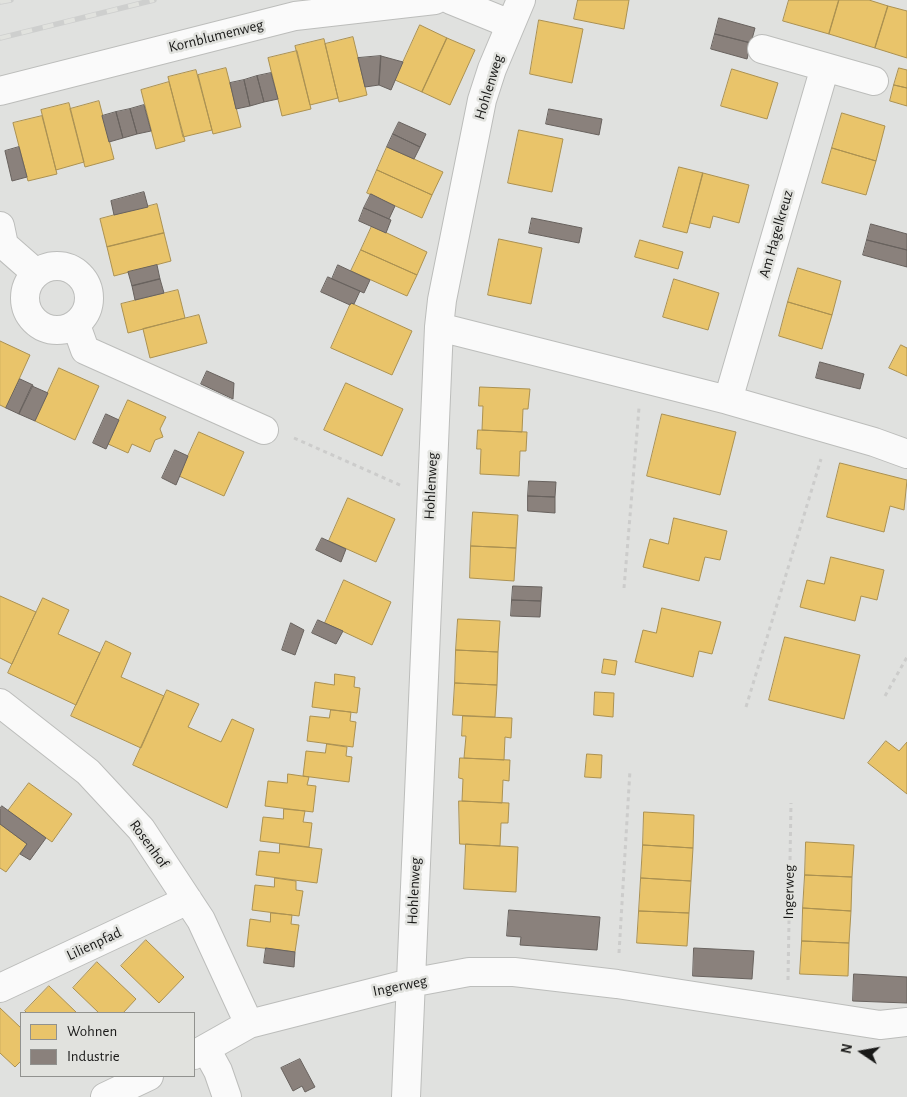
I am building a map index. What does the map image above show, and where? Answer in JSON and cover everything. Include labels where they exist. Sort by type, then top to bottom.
[{"type":"street","name":"Kornblumenweg","points":[[0,90],[294,16],[435,0]]},
{"type":"street","points":[[451,0],[515,12]]},
{"type":"street","name":"Hohlenweg","points":[[406,1097],[430,499],[439,327],[442,300],[482,100],[515,12]]},
{"type":"street","points":[[762,48],[874,81]]},
{"type":"street","name":"Am Hagelkreuz","points":[[728,400],[824,67]]},
{"type":"street","points":[[0,226],[4,245],[36,273]]},
{"type":"street","points":[[61,266],[76,272],[83,279],[87,288],[89,302],[84,315],[76,325],[55,331],[46,329],[32,320],[28,313],[25,295],[26,287],[36,273],[44,269],[61,266]]},
{"type":"street","points":[[76,325],[85,350],[264,430]]},
{"type":"street","points":[[439,327],[728,400],[907,454]]},
{"type":"street","name":"Rosenhof","points":[[0,703],[88,772],[141,830],[201,920],[249,1024]]},
{"type":"street","name":"Lilienpfad","points":[[0,988],[188,900]]},
{"type":"street","name":"Ingerweg","points":[[200,1052],[249,1024],[410,983],[469,972],[514,972],[618,984],[880,1025],[907,1022]]},
{"type":"street","points":[[200,1052],[218,1071],[227,1097]]},
{"type":"street","points":[[105,1097],[148,1077]]},
{"type":"path","points":[[624,588],[642,377]]},
{"type":"path","points":[[264,430],[274,430],[430,499]]},
{"type":"path","points":[[746,707],[830,430]]},
{"type":"path","points":[[885,696],[907,657]]},
{"type":"path","points":[[618,984],[630,770]]},
{"type":"path","name":"Ingerweg","points":[[787,1011],[791,803]]},
{"type":"building: Wohnen","points":[[578,0],[629,0],[624,29],[574,19]]},
{"type":"building: Wohnen","points":[[789,0],[839,0],[829,34],[783,21]]},
{"type":"building: Wohnen","points":[[839,0],[869,0],[888,6],[875,48],[829,34]]},
{"type":"building: Wohnen","points":[[888,6],[907,11],[907,58],[875,48]]},
{"type":"building: Wohnen","points":[[539,20],[583,29],[572,83],[530,74]]},
{"type":"building: Wohnen","points":[[420,25],[447,38],[422,92],[395,80]]},
{"type":"building: Wohnen","points":[[353,37],[367,95],[339,102],[325,44]]},
{"type":"building: Wohnen","points":[[447,38],[475,50],[450,105],[422,92]]},
{"type":"building: Wohnen","points":[[324,39],[338,98],[310,105],[295,46]]},
{"type":"building: Wohnen","points":[[297,51],[311,109],[282,116],[268,58]]},
{"type":"building: Wohnen","points":[[226,68],[241,127],[213,134],[198,75]]},
{"type":"building: Wohnen","points":[[899,68],[907,70],[907,88],[894,85]]},
{"type":"building: Wohnen","points":[[732,69],[778,83],[767,119],[721,106]]},
{"type":"building: Wohnen","points":[[196,70],[212,130],[183,137],[168,77]]},
{"type":"building: Wohnen","points":[[169,82],[185,141],[156,149],[141,90]]},
{"type":"building: Wohnen","points":[[894,85],[907,88],[907,106],[890,101]]},
{"type":"building: Wohnen","points":[[99,101],[114,159],[85,167],[70,109]]},
{"type":"building: Wohnen","points":[[69,103],[84,162],[56,170],[41,110]]},
{"type":"building: Wohnen","points":[[842,113],[885,126],[876,161],[832,148]]},
{"type":"building: Wohnen","points":[[42,116],[57,174],[28,181],[13,123]]},
{"type":"building: Wohnen","points":[[519,130],[563,139],[552,192],[508,183]]},
{"type":"building: Wohnen","points":[[387,147],[443,172],[432,195],[377,170]]},
{"type":"building: Wohnen","points":[[832,148],[876,161],[866,195],[822,183]]},
{"type":"building: Wohnen","points":[[679,167],[703,173],[687,233],[663,227]]},
{"type":"building: Wohnen","points":[[377,170],[432,195],[422,218],[367,193]]},
{"type":"building: Wohnen","points":[[703,173],[749,185],[739,223],[713,216],[710,228],[690,223]]},
{"type":"building: Wohnen","points":[[157,204],[164,233],[107,247],[100,219]]},
{"type":"building: Wohnen","points":[[372,226],[427,252],[417,275],[361,250]]},
{"type":"building: Wohnen","points":[[164,233],[171,261],[114,276],[107,247]]},
{"type":"building: Wohnen","points":[[499,239],[542,248],[531,304],[488,295]]},
{"type":"building: Wohnen","points":[[640,240],[683,252],[678,269],[635,257]]},
{"type":"building: Wohnen","points":[[361,250],[417,275],[407,296],[351,271]]},
{"type":"building: Wohnen","points":[[798,268],[841,281],[832,315],[788,302]]},
{"type":"building: Wohnen","points":[[674,279],[719,293],[708,330],[663,317]]},
{"type":"building: Wohnen","points":[[178,290],[185,318],[128,333],[121,304]]},
{"type":"building: Wohnen","points":[[788,302],[832,315],[822,349],[779,336]]},
{"type":"building: Wohnen","points":[[351,303],[412,331],[392,375],[331,348]]},
{"type":"building: Wohnen","points":[[199,315],[207,343],[150,358],[143,329]]},
{"type":"building: Wohnen","points":[[0,341],[30,355],[6,408],[0,405]]},
{"type":"building: Wohnen","points":[[901,345],[907,348],[907,376],[889,368]]},
{"type":"building: Wohnen","points":[[59,368],[99,386],[75,440],[35,421]]},
{"type":"building: Wohnen","points":[[346,383],[403,409],[382,456],[324,430]]},
{"type":"building: Wohnen","points":[[480,387],[530,389],[528,409],[523,409],[522,432],[482,430],[483,406],[479,406]]},
{"type":"building: Wohnen","points":[[128,400],[166,417],[160,429],[163,437],[155,440],[150,452],[132,444],[128,453],[108,444]]},
{"type":"building: Wohnen","points":[[662,414],[736,432],[720,495],[647,476]]},
{"type":"building: Wohnen","points":[[478,430],[527,432],[526,451],[520,451],[519,476],[480,474],[481,449],[477,449]]},
{"type":"building: Wohnen","points":[[199,432],[244,452],[224,496],[179,476]]},
{"type":"building: Wohnen","points":[[840,463],[907,480],[904,510],[890,506],[884,532],[827,517]]},
{"type":"building: Wohnen","points":[[348,498],[395,519],[376,562],[329,541]]},
{"type":"building: Wohnen","points":[[473,512],[518,515],[516,548],[471,546]]},
{"type":"building: Wohnen","points":[[674,518],[727,531],[720,560],[705,557],[699,581],[643,567],[650,539],[668,544]]},
{"type":"building: Wohnen","points":[[471,546],[516,548],[514,581],[470,578]]},
{"type":"building: Wohnen","points":[[831,557],[884,570],[877,600],[861,596],[855,621],[800,607],[807,580],[824,584]]},
{"type":"building: Wohnen","points":[[344,580],[391,602],[372,645],[325,623]]},
{"type":"building: Wohnen","points":[[0,596],[36,612],[12,664],[0,658]]},
{"type":"building: Wohnen","points":[[43,598],[69,610],[58,634],[100,653],[76,705],[8,673]]},
{"type":"building: Wohnen","points":[[662,608],[721,622],[712,654],[699,651],[693,677],[635,662],[643,630],[656,633]]},
{"type":"building: Wohnen","points":[[458,619],[500,621],[498,652],[456,650]]},
{"type":"building: Wohnen","points":[[785,637],[860,655],[844,719],[769,700]]},
{"type":"building: Wohnen","points":[[106,641],[131,653],[121,677],[164,696],[141,748],[71,716]]},
{"type":"building: Wohnen","points":[[456,650],[498,652],[497,685],[455,683]]},
{"type":"building: Wohnen","points":[[604,659],[617,661],[615,675],[602,673]]},
{"type":"building: Wohnen","points":[[335,674],[355,677],[354,687],[360,688],[357,713],[312,707],[315,682],[334,685]]},
{"type":"building: Wohnen","points":[[455,683],[497,685],[495,717],[453,715]]},
{"type":"building: Wohnen","points":[[167,690],[199,704],[188,727],[221,742],[232,719],[254,729],[227,808],[133,765]]},
{"type":"building: Wohnen","points":[[595,692],[614,693],[613,717],[594,715]]},
{"type":"building: Wohnen","points":[[331,710],[351,712],[350,721],[356,722],[353,747],[307,741],[310,716],[329,718]]},
{"type":"building: Wohnen","points":[[463,716],[512,718],[511,738],[505,737],[504,760],[464,758],[466,736],[462,736]]},
{"type":"building: Wohnen","points":[[886,741],[899,751],[907,742],[907,794],[868,763]]},
{"type":"building: Wohnen","points":[[327,744],[347,747],[346,756],[352,757],[349,782],[303,776],[306,751],[325,753]]},
{"type":"building: Wohnen","points":[[587,754],[602,755],[601,778],[585,777]]},
{"type":"building: Wohnen","points":[[460,758],[510,760],[509,781],[503,780],[502,803],[462,801],[463,779],[459,778]]},
{"type":"building: Wohnen","points":[[288,774],[309,777],[307,785],[316,786],[313,812],[265,806],[268,781],[287,783]]},
{"type":"building: Wohnen","points":[[29,783],[72,814],[52,842],[8,811]]},
{"type":"building: Wohnen","points":[[459,801],[509,803],[508,823],[501,823],[500,846],[460,844]]},
{"type":"building: Wohnen","points":[[284,809],[305,811],[303,822],[312,823],[309,847],[260,841],[263,817],[283,819]]},
{"type":"building: Wohnen","points":[[644,812],[694,815],[693,848],[643,845]]},
{"type":"building: Wohnen","points":[[0,824],[27,844],[6,872],[0,868]]},
{"type":"building: Wohnen","points":[[806,842],[854,845],[852,877],[805,875]]},
{"type":"building: Wohnen","points":[[280,844],[322,849],[317,883],[256,875],[259,851],[279,853]]},
{"type":"building: Wohnen","points":[[466,844],[518,847],[516,892],[464,889]]},
{"type":"building: Wohnen","points":[[643,845],[693,848],[691,881],[641,878]]},
{"type":"building: Wohnen","points":[[805,875],[852,877],[851,911],[803,908]]},
{"type":"building: Wohnen","points":[[275,878],[296,881],[296,890],[303,891],[299,916],[252,910],[255,885],[274,887]]},
{"type":"building: Wohnen","points":[[641,878],[691,881],[689,913],[639,911]]},
{"type":"building: Wohnen","points":[[803,908],[851,911],[849,943],[802,941]]},
{"type":"building: Wohnen","points":[[639,911],[689,913],[687,946],[637,943]]},
{"type":"building: Wohnen","points":[[271,913],[292,915],[291,924],[299,925],[295,952],[247,946],[250,919],[270,922]]},
{"type":"building: Wohnen","points":[[146,940],[184,977],[159,1003],[121,966]]},
{"type":"building: Wohnen","points":[[802,941],[849,943],[848,976],[800,974]]},
{"type":"building: Wohnen","points":[[97,962],[136,999],[124,1012],[98,1012],[73,988]]},
{"type":"building: Wohnen","points":[[49,986],[76,1012],[26,1012]]},
{"type":"building: Wohnen","points":[[0,1008],[20,1027],[20,1062],[15,1067],[0,1053]]},
{"type":"building: Industrie","points":[[719,18],[755,28],[751,43],[715,34]]},
{"type":"building: Industrie","points":[[715,34],[751,43],[747,59],[711,49]]},
{"type":"building: Industrie","points":[[381,56],[379,85],[365,87],[358,58]]},
{"type":"building: Industrie","points":[[381,56],[403,62],[391,90],[379,85]]},
{"type":"building: Industrie","points":[[271,73],[278,99],[264,102],[257,76]]},
{"type":"building: Industrie","points":[[257,76],[264,102],[250,106],[244,80]]},
{"type":"building: Industrie","points":[[244,80],[250,106],[236,109],[230,83]]},
{"type":"building: Industrie","points":[[144,105],[151,131],[137,134],[130,109]]},
{"type":"building: Industrie","points":[[130,109],[137,134],[123,138],[116,112]]},
{"type":"building: Industrie","points":[[549,109],[602,119],[599,135],[546,124]]},
{"type":"building: Industrie","points":[[116,112],[123,138],[109,142],[102,116]]},
{"type":"building: Industrie","points":[[399,122],[426,134],[420,147],[393,134]]},
{"type":"building: Industrie","points":[[393,134],[420,147],[414,159],[387,147]]},
{"type":"building: Industrie","points":[[19,147],[27,177],[12,181],[5,151]]},
{"type":"building: Industrie","points":[[144,192],[148,207],[114,215],[111,201]]},
{"type":"building: Industrie","points":[[371,194],[395,206],[389,219],[364,208]]},
{"type":"building: Industrie","points":[[364,208],[391,220],[386,233],[359,221]]},
{"type":"building: Industrie","points":[[532,218],[582,228],[579,243],[529,233]]},
{"type":"building: Industrie","points":[[871,224],[907,234],[907,250],[867,240]]},
{"type":"building: Industrie","points":[[867,240],[907,250],[907,267],[863,255]]},
{"type":"building: Industrie","points":[[157,265],[160,279],[132,286],[128,272]]},
{"type":"building: Industrie","points":[[338,265],[370,280],[364,293],[332,279]]},
{"type":"building: Industrie","points":[[328,277],[360,291],[354,304],[351,303],[350,305],[321,292]]},
{"type":"building: Industrie","points":[[160,279],[164,293],[135,300],[132,286]]},
{"type":"building: Industrie","points":[[820,362],[864,374],[860,389],[816,378]]},
{"type":"building: Industrie","points":[[207,371],[234,383],[233,399],[201,384]]},
{"type":"building: Industrie","points":[[20,379],[33,385],[19,414],[6,408]]},
{"type":"building: Industrie","points":[[32,386],[48,393],[35,421],[19,414]]},
{"type":"building: Industrie","points":[[106,414],[119,420],[106,449],[93,443]]},
{"type":"building: Industrie","points":[[175,450],[188,456],[176,485],[162,478]]},
{"type":"building: Industrie","points":[[529,481],[556,482],[555,497],[528,496]]},
{"type":"building: Industrie","points":[[528,496],[555,497],[555,513],[528,511]]},
{"type":"building: Industrie","points":[[322,538],[346,549],[341,562],[316,550]]},
{"type":"building: Industrie","points":[[513,586],[542,587],[541,601],[512,600]]},
{"type":"building: Industrie","points":[[512,600],[541,601],[540,617],[511,616]]},
{"type":"building: Industrie","points":[[318,620],[343,631],[336,644],[312,633]]},
{"type":"building: Industrie","points":[[291,623],[304,630],[295,655],[282,650]]},
{"type":"building: Industrie","points":[[2,806],[46,838],[30,860],[20,854],[27,844],[0,824],[0,809]]},
{"type":"building: Industrie","points":[[509,910],[600,917],[597,950],[520,945],[521,937],[507,936]]},
{"type":"building: Industrie","points":[[266,948],[295,952],[294,967],[264,963]]},
{"type":"building: Industrie","points":[[694,948],[754,951],[752,979],[693,976]]},
{"type":"building: Industrie","points":[[854,974],[907,977],[907,1003],[853,1001]]},
{"type":"building: Industrie","points":[[300,1059],[315,1087],[305,1092],[302,1086],[293,1091],[281,1068]]},
{"type":"railway","points":[[0,2],[11,0]]},
{"type":"railway","points":[[0,38],[154,0]]}]
